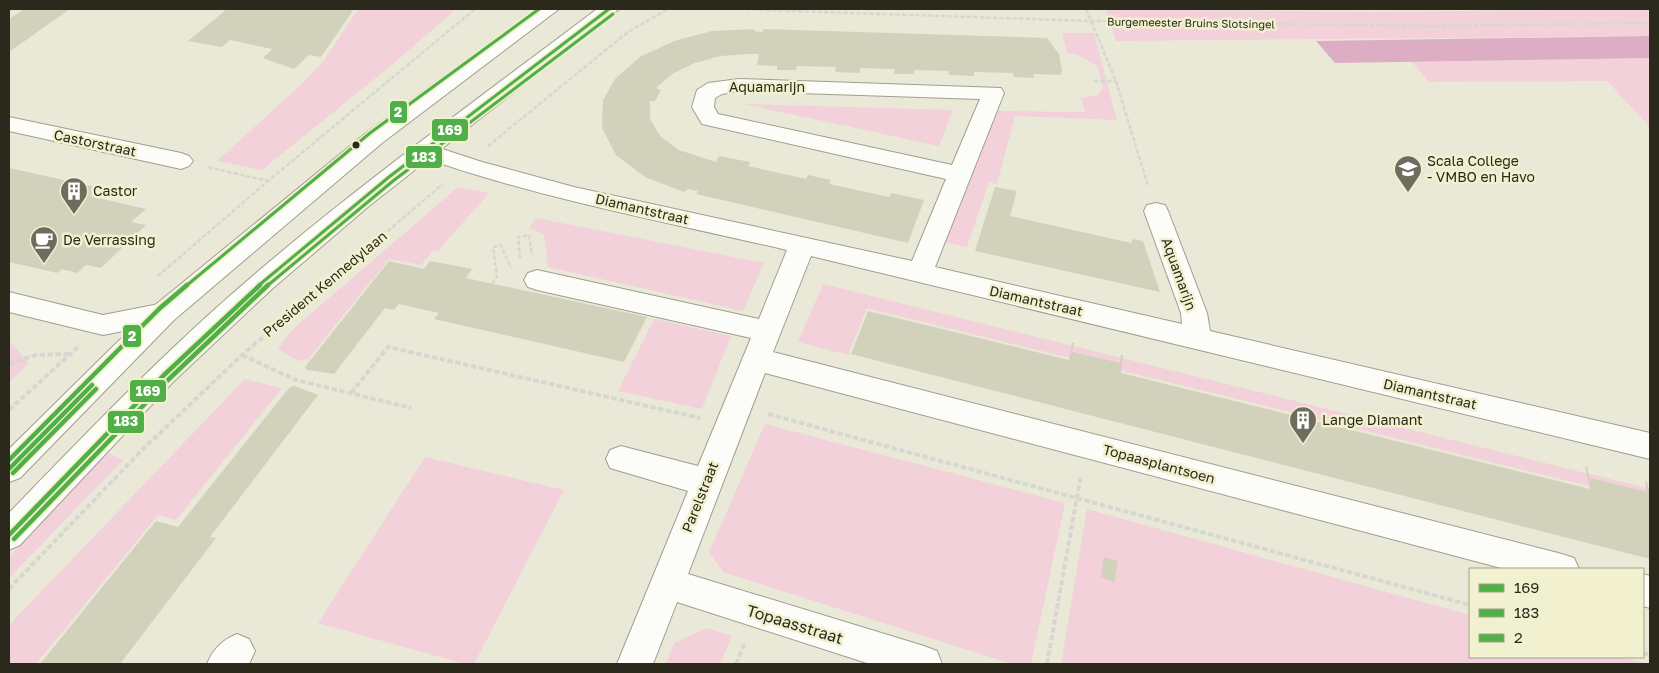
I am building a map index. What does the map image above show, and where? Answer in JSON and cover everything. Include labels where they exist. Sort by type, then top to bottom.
[{"type":"street","points":[[9,469],[164,313],[374,138],[549,9]]},
{"type":"street","points":[[9,535],[121,416],[217,323],[335,221],[424,150],[610,9]]},
{"type":"street","name":"Aquamarijn","points":[[920,273],[993,93],[739,85],[716,88],[706,95],[703,107],[710,118],[959,174]]},
{"type":"street","name":"Castorstraat","points":[[9,124],[181,161]]},
{"type":"street","name":"Diamantstraat","points":[[424,150],[464,165],[530,184],[802,244],[1650,446]]},
{"type":"street","name":"Aquamarijn","points":[[1156,211],[1194,313],[1197,339]]},
{"type":"street","name":"Parelstraat","points":[[635,664],[802,244]]},
{"type":"street","points":[[524,273],[767,331]]},
{"type":"street","points":[[9,302],[102,325],[164,313]]},
{"type":"street","name":"Topaasplantsoen","points":[[756,359],[1558,568]]},
{"type":"street","points":[[621,459],[706,482]]},
{"type":"street","name":"Topaasstraat","points":[[666,583],[924,664]]},
{"type":"path","points":[[155,279],[268,181],[475,9]]},
{"type":"path","name":"President Kennedylaan","points":[[9,589],[142,450],[242,355],[464,165],[628,32],[668,9]]},
{"type":"path","name":"Burgemeester Bruins Slotsingel","points":[[733,9],[1090,21],[1432,26],[1650,23]]},
{"type":"path","points":[[1086,9],[1116,81],[1156,211]]},
{"type":"path","points":[[1094,81],[1116,81]]},
{"type":"path","points":[[181,161],[268,181]]},
{"type":"path","points":[[529,235],[524,273],[518,238],[529,235]]},
{"type":"path","points":[[492,284],[497,277],[493,247],[501,244],[524,273]]},
{"type":"path","points":[[9,410],[102,325]]},
{"type":"path","points":[[350,393],[388,347],[729,424]]},
{"type":"path","points":[[9,364],[35,355],[71,354]]},
{"type":"path","points":[[242,355],[296,380],[411,408]]},
{"type":"path","points":[[766,413],[1469,606]]},
{"type":"path","points":[[1047,664],[1086,445]]},
{"type":"shaded area","points":[[358,9],[456,9],[393,64],[262,170],[217,161],[305,81],[325,59]]},
{"type":"shaded area","points":[[1106,9],[1370,12],[1650,9],[1650,36],[1116,41]]},
{"type":"shaded area","points":[[1062,33],[1094,33],[1117,120],[1015,116],[997,184],[989,182],[967,247],[944,242],[997,111],[1085,112],[1081,98],[1098,95],[1103,87],[1097,66],[1078,55],[1067,53]]},
{"type":"shaded area","points":[[1650,36],[1650,58],[1335,63],[1316,41]]},
{"type":"shaded area","points":[[1650,58],[1650,127],[1607,81],[1429,82],[1412,62]]},
{"type":"shaded area","points":[[744,104],[953,110],[939,146]]},
{"type":"shaded area","points":[[458,187],[489,193],[438,251],[434,250],[421,265],[389,259],[308,359],[298,361],[278,349],[292,330]]},
{"type":"shaded area","points":[[536,218],[764,263],[743,311],[548,267],[544,235],[529,228]]},
{"type":"shaded area","points":[[823,284],[1650,489],[1650,501],[867,308],[848,355],[798,342]]},
{"type":"shaded area","points":[[654,319],[731,336],[702,409],[618,391]]},
{"type":"shaded area","points":[[9,341],[29,363],[9,383]]},
{"type":"shaded area","points":[[245,379],[282,388],[176,520],[158,515],[36,664],[9,664],[9,625]]},
{"type":"shaded area","points":[[765,424],[1065,503],[1031,664],[1012,664],[723,572],[709,552]]},
{"type":"shaded area","points":[[107,452],[123,460],[9,578],[9,557]]},
{"type":"shaded area","points":[[425,457],[564,490],[474,664],[465,664],[318,623]]},
{"type":"shaded area","points":[[1087,509],[1469,615],[1469,658],[1624,658],[1647,664],[1061,664]]},
{"type":"shaded area","points":[[707,628],[732,636],[720,664],[666,664],[674,643]]},
{"type":"building","points":[[24,9],[70,9],[9,52],[9,19]]},
{"type":"building","points":[[227,9],[354,9],[321,57],[309,55],[294,69],[263,58],[272,49],[230,40],[222,47],[188,41]]},
{"type":"building","points":[[754,29],[753,31],[763,32],[763,29],[1047,38],[1059,54],[1062,70],[1061,75],[1033,74],[1034,78],[1014,77],[1013,73],[974,72],[974,76],[949,75],[949,71],[914,70],[914,74],[894,74],[895,69],[860,68],[860,73],[835,72],[836,67],[797,66],[796,70],[777,70],[777,66],[757,65],[759,54],[748,54],[721,56],[695,63],[672,74],[656,88],[661,90],[655,101],[650,101],[650,119],[660,136],[679,150],[716,162],[719,156],[750,162],[748,166],[806,179],[808,175],[831,180],[829,184],[889,197],[891,193],[924,200],[908,243],[696,194],[698,191],[688,189],[684,192],[645,177],[616,155],[602,128],[603,100],[615,79],[640,57],[674,41],[712,31]]},
{"type":"building","name":"Castor","points":[[9,168],[100,188],[90,196],[146,209],[131,222],[146,225],[101,268],[86,265],[77,273],[62,269],[57,273],[9,262]]},
{"type":"building","points":[[995,187],[1017,191],[1010,216],[1131,243],[1132,239],[1143,241],[1160,292],[975,251]]},
{"type":"building","points":[[389,261],[424,269],[430,261],[472,269],[466,278],[647,317],[624,362],[434,319],[439,313],[399,304],[394,310],[385,308],[334,374],[307,370],[305,367]]},
{"type":"building","name":"Lange Diamant","points":[[868,311],[1069,360],[1072,343],[1074,343],[1072,352],[1120,363],[1121,355],[1123,355],[1121,373],[1590,489],[1585,466],[1590,478],[1647,492],[1645,481],[1650,493],[1650,559],[851,354]]},
{"type":"building","points":[[294,386],[318,395],[210,537],[216,538],[120,664],[40,664],[156,521],[178,527],[289,388]]},
{"type":"building","points":[[1104,557],[1118,561],[1114,582],[1101,577]]},
{"type":"transit line","name":"2","points":[[9,460],[160,308],[370,133],[539,9]]},
{"type":"transit line","name":"169","points":[[9,535],[164,375],[262,283],[389,177],[609,9]]},
{"type":"transit line","name":"183","points":[[14,539],[137,410],[200,347],[266,287],[393,181],[613,14]]},
{"type":"transit line","name":"169","points":[[9,469],[92,385]]},
{"type":"transit line","name":"183","points":[[13,473],[96,389]]},
{"type":"place","name":"Scala College - VMBO en Havo","points":[[1408,193]]},
{"type":"place","name":"Castor","points":[[74,215]]},
{"type":"place","name":"De Verrassing","points":[[44,264]]},
{"type":"place","name":"Lange Diamant","points":[[1303,444]]}]
